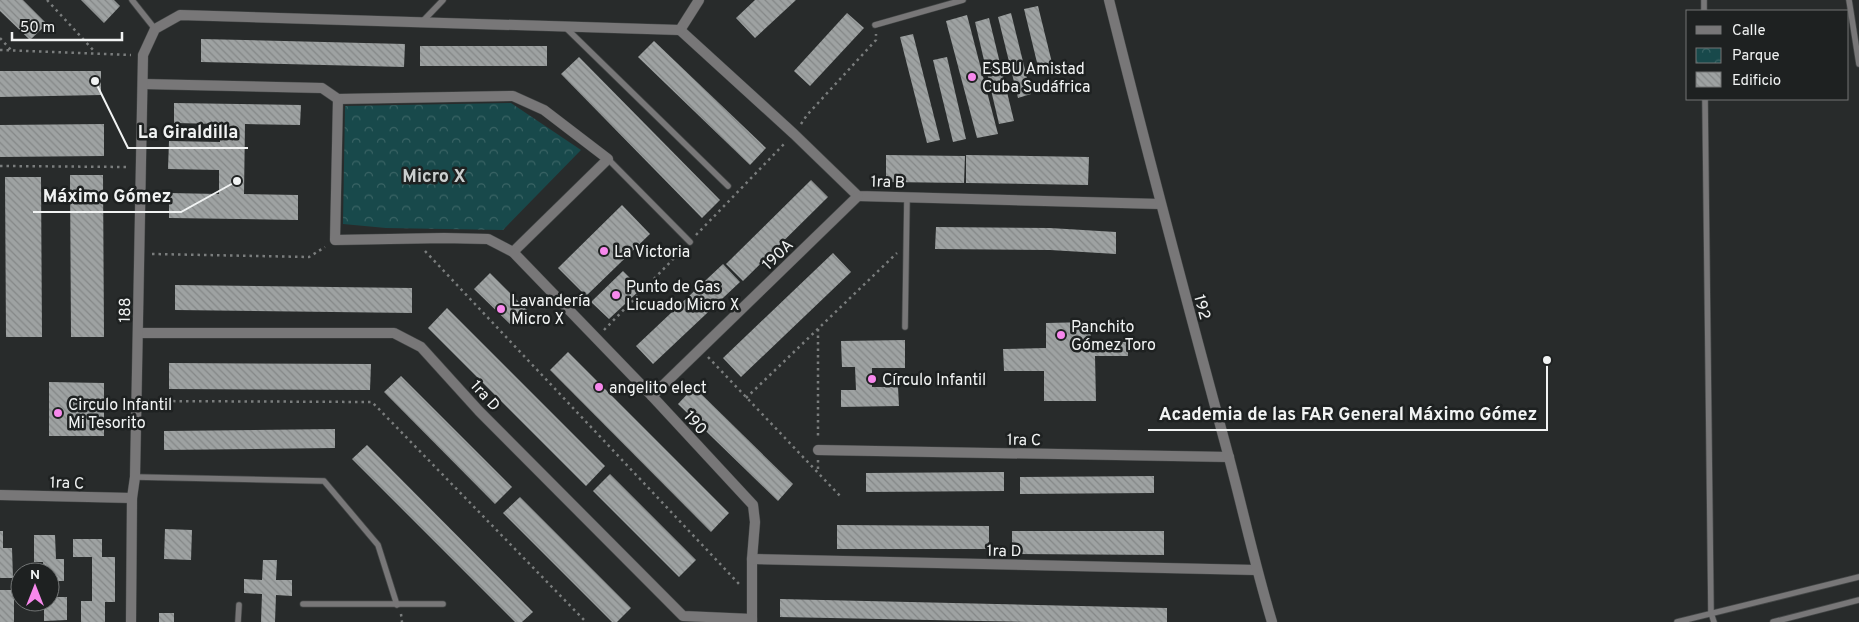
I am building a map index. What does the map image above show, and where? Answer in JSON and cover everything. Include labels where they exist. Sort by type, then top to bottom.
[{"type":"street","points":[[155,28],[180,15],[680,30],[699,0]]},
{"type":"street","name":"192","points":[[1109,0],[1160,204],[1228,457],[1256,570],[1272,622]]},
{"type":"street","name":"188","points":[[131,622],[132,498],[135,477],[139,333],[143,55],[155,28]]},
{"type":"street","name":"1ra B","points":[[680,30],[794,134],[858,196],[1160,204]]},
{"type":"street","points":[[143,84],[322,88],[338,99],[513,96],[544,110],[608,159],[513,252]]},
{"type":"street","points":[[338,99],[335,240],[414,239]]},
{"type":"street","name":"190A","points":[[652,396],[858,196]]},
{"type":"street","name":"190","points":[[414,239],[488,240],[513,252],[652,396],[753,505],[755,522],[752,559],[752,620]]},
{"type":"street","name":"1ra D","points":[[139,333],[394,333],[421,347],[479,411],[683,616],[752,620]]},
{"type":"street","name":"1ra C","points":[[818,450],[1228,457]]},
{"type":"street","name":"1ra C","points":[[0,495],[132,498]]},
{"type":"street","name":"1ra D","points":[[752,559],[1256,570]]},
{"type":"lane","points":[[132,0],[155,28]]},
{"type":"lane","points":[[422,22],[443,0]]},
{"type":"lane","points":[[875,25],[963,0]]},
{"type":"lane","points":[[1849,0],[1859,64]]},
{"type":"lane","points":[[564,26],[728,186]]},
{"type":"lane","points":[[1705,100],[1712,613],[1714,622]]},
{"type":"lane","points":[[608,159],[690,242]]},
{"type":"lane","points":[[905,327],[907,197]]},
{"type":"lane","points":[[135,477],[324,481],[378,545],[397,605]]},
{"type":"lane","points":[[1677,622],[1859,577]]},
{"type":"lane","points":[[1774,622],[1859,600]]},
{"type":"lane","points":[[303,604],[443,604]]},
{"type":"lane","points":[[238,622],[239,605]]},
{"type":"path","points":[[47,0],[96,53]]},
{"type":"path","points":[[596,338],[794,134],[807,115],[876,40],[875,25]]},
{"type":"path","points":[[0,38],[11,50]]},
{"type":"path","points":[[0,50],[143,55]]},
{"type":"path","points":[[0,166],[142,167]]},
{"type":"path","points":[[414,239],[752,597]]},
{"type":"path","points":[[140,253],[309,257],[335,240]]},
{"type":"path","points":[[746,398],[906,245]]},
{"type":"path","points":[[818,329],[818,473]]},
{"type":"path","points":[[700,349],[841,497]]},
{"type":"path","points":[[136,401],[372,402],[586,622]]},
{"type":"green space","points":[[511,103],[581,150],[503,230],[386,228],[343,224],[345,106]]},
{"type":"building","points":[[0,0],[23,0],[47,24],[30,40],[0,11]]},
{"type":"building","points":[[81,0],[114,0],[120,6],[104,23]]},
{"type":"building","points":[[755,0],[796,0],[755,38],[736,18]]},
{"type":"building","points":[[1038,6],[1054,71],[1040,75],[1024,9]]},
{"type":"building","points":[[847,13],[864,28],[810,86],[794,71]]},
{"type":"building","points":[[1011,13],[1031,94],[1018,98],[998,17]]},
{"type":"building","name":"ESBU Amistad Cuba Sudáfrica","points":[[967,15],[998,134],[977,138],[946,21]]},
{"type":"building","points":[[989,18],[1014,121],[999,124],[975,22]]},
{"type":"building","points":[[913,34],[940,140],[927,143],[900,37]]},
{"type":"building","points":[[201,39],[405,44],[404,67],[201,62]]},
{"type":"building","points":[[654,41],[766,148],[750,165],[638,57]]},
{"type":"building","points":[[420,46],[547,46],[547,66],[420,66]]},
{"type":"building","points":[[579,57],[720,200],[702,218],[561,74]]},
{"type":"building","points":[[947,57],[966,139],[953,142],[933,60]]},
{"type":"building","points":[[0,71],[101,71],[101,95],[0,97]]},
{"type":"building","points":[[174,103],[301,105],[300,125],[245,124],[244,194],[298,195],[298,220],[169,218],[169,193],[219,194],[219,170],[168,169],[169,141],[220,142],[220,124],[174,123]]},
{"type":"building","points":[[104,124],[104,156],[0,157],[0,125]]},
{"type":"building","points":[[886,155],[965,156],[964,183],[886,182]]},
{"type":"building","points":[[966,155],[1089,157],[1088,185],[966,183]]},
{"type":"building","points":[[70,175],[103,175],[104,337],[71,337]]},
{"type":"building","points":[[5,177],[41,177],[42,337],[6,337]]},
{"type":"building","points":[[811,180],[828,197],[743,281],[726,264]]},
{"type":"building","name":"La Victoria","points":[[622,205],[650,234],[586,296],[558,268]]},
{"type":"building","points":[[936,227],[1050,228],[1116,232],[1116,254],[1050,250],[935,249]]},
{"type":"building","points":[[833,253],[851,272],[741,377],[723,358]]},
{"type":"building","points":[[723,264],[740,282],[653,364],[636,346]]},
{"type":"building","name":"Punto de Gas Licuado Micro X","points":[[623,271],[641,289],[609,319],[591,302]]},
{"type":"building","points":[[490,273],[527,310],[510,324],[474,289]]},
{"type":"building","points":[[175,285],[412,288],[412,313],[175,310]]},
{"type":"building","points":[[447,308],[605,466],[586,486],[428,328]]},
{"type":"building","points":[[1090,322],[1091,342],[1128,342],[1128,356],[1095,356],[1096,401],[1044,401],[1044,371],[1004,371],[1003,349],[1046,348],[1046,323]]},
{"type":"building","points":[[905,340],[905,368],[872,368],[872,387],[898,387],[899,406],[841,407],[841,390],[856,390],[855,367],[842,367],[841,341]]},
{"type":"building","points":[[568,352],[729,513],[711,532],[550,370]]},
{"type":"building","points":[[169,363],[371,364],[370,390],[169,389]]},
{"type":"building","points":[[401,376],[512,487],[495,504],[384,392]]},
{"type":"building","name":"Circulo Infantil Mi Tesorito","points":[[49,382],[104,383],[104,436],[49,436]]},
{"type":"building","points":[[694,387],[793,484],[778,501],[678,404]]},
{"type":"building","points":[[335,429],[335,448],[164,450],[164,431]]},
{"type":"building","points":[[367,445],[533,612],[522,622],[515,622],[352,459]]},
{"type":"building","points":[[1004,472],[1004,491],[866,492],[866,473]]},
{"type":"building","points":[[610,474],[696,560],[679,577],[593,491]]},
{"type":"building","points":[[1154,476],[1154,493],[1020,494],[1020,477]]},
{"type":"building","points":[[520,497],[631,608],[617,622],[612,622],[503,513]]},
{"type":"building","points":[[837,525],[989,526],[989,549],[837,549]]},
{"type":"building","points":[[165,529],[192,530],[191,560],[164,559]]},
{"type":"building","points":[[0,531],[3,531],[3,548],[12,548],[12,562],[10,562],[10,578],[0,578]]},
{"type":"building","points":[[1012,531],[1164,531],[1164,555],[1012,554]]},
{"type":"building","points":[[34,535],[55,535],[56,559],[64,559],[64,581],[60,581],[60,562],[34,562]]},
{"type":"building","points":[[73,539],[102,539],[102,557],[115,557],[115,602],[105,602],[105,622],[81,622],[81,601],[92,601],[92,557],[73,557]]},
{"type":"building","points":[[263,560],[277,560],[276,580],[292,580],[292,596],[276,595],[275,622],[261,622],[262,594],[244,593],[244,579],[262,580]]},
{"type":"building","points":[[0,590],[10,590],[10,612],[14,612],[14,622],[0,622]]},
{"type":"building","points":[[60,597],[67,597],[67,620],[44,621],[44,612],[60,612]]},
{"type":"building","points":[[780,599],[1167,608],[1167,622],[1028,622],[780,617]]},
{"type":"building","points":[[159,613],[174,613],[174,622],[159,622]]},
{"type":"place","name":"ESBU Amistad Cuba Sudáfrica","points":[[972,77]]},
{"type":"place","name":"La Giraldilla","points":[[95,81]]},
{"type":"place","name":"Máximo Gómez","points":[[237,181]]},
{"type":"place","name":"La Victoria","points":[[604,251]]},
{"type":"place","name":"Punto de Gas Licuado Micro X","points":[[616,295]]},
{"type":"place","name":"Lavandería Micro X","points":[[501,309]]},
{"type":"place","name":"Panchito Gómez Toro","points":[[1061,335]]},
{"type":"place","name":"Academia de las FAR General Máximo Gómez","points":[[1547,360]]},
{"type":"place","name":"Círculo Infantil","points":[[872,379]]},
{"type":"place","name":"angelito elect","points":[[599,387]]},
{"type":"place","name":"Circulo Infantil Mi Tesorito","points":[[58,413]]},
{"type":"district","name":"Micro X","points":[[434,176]]}]
